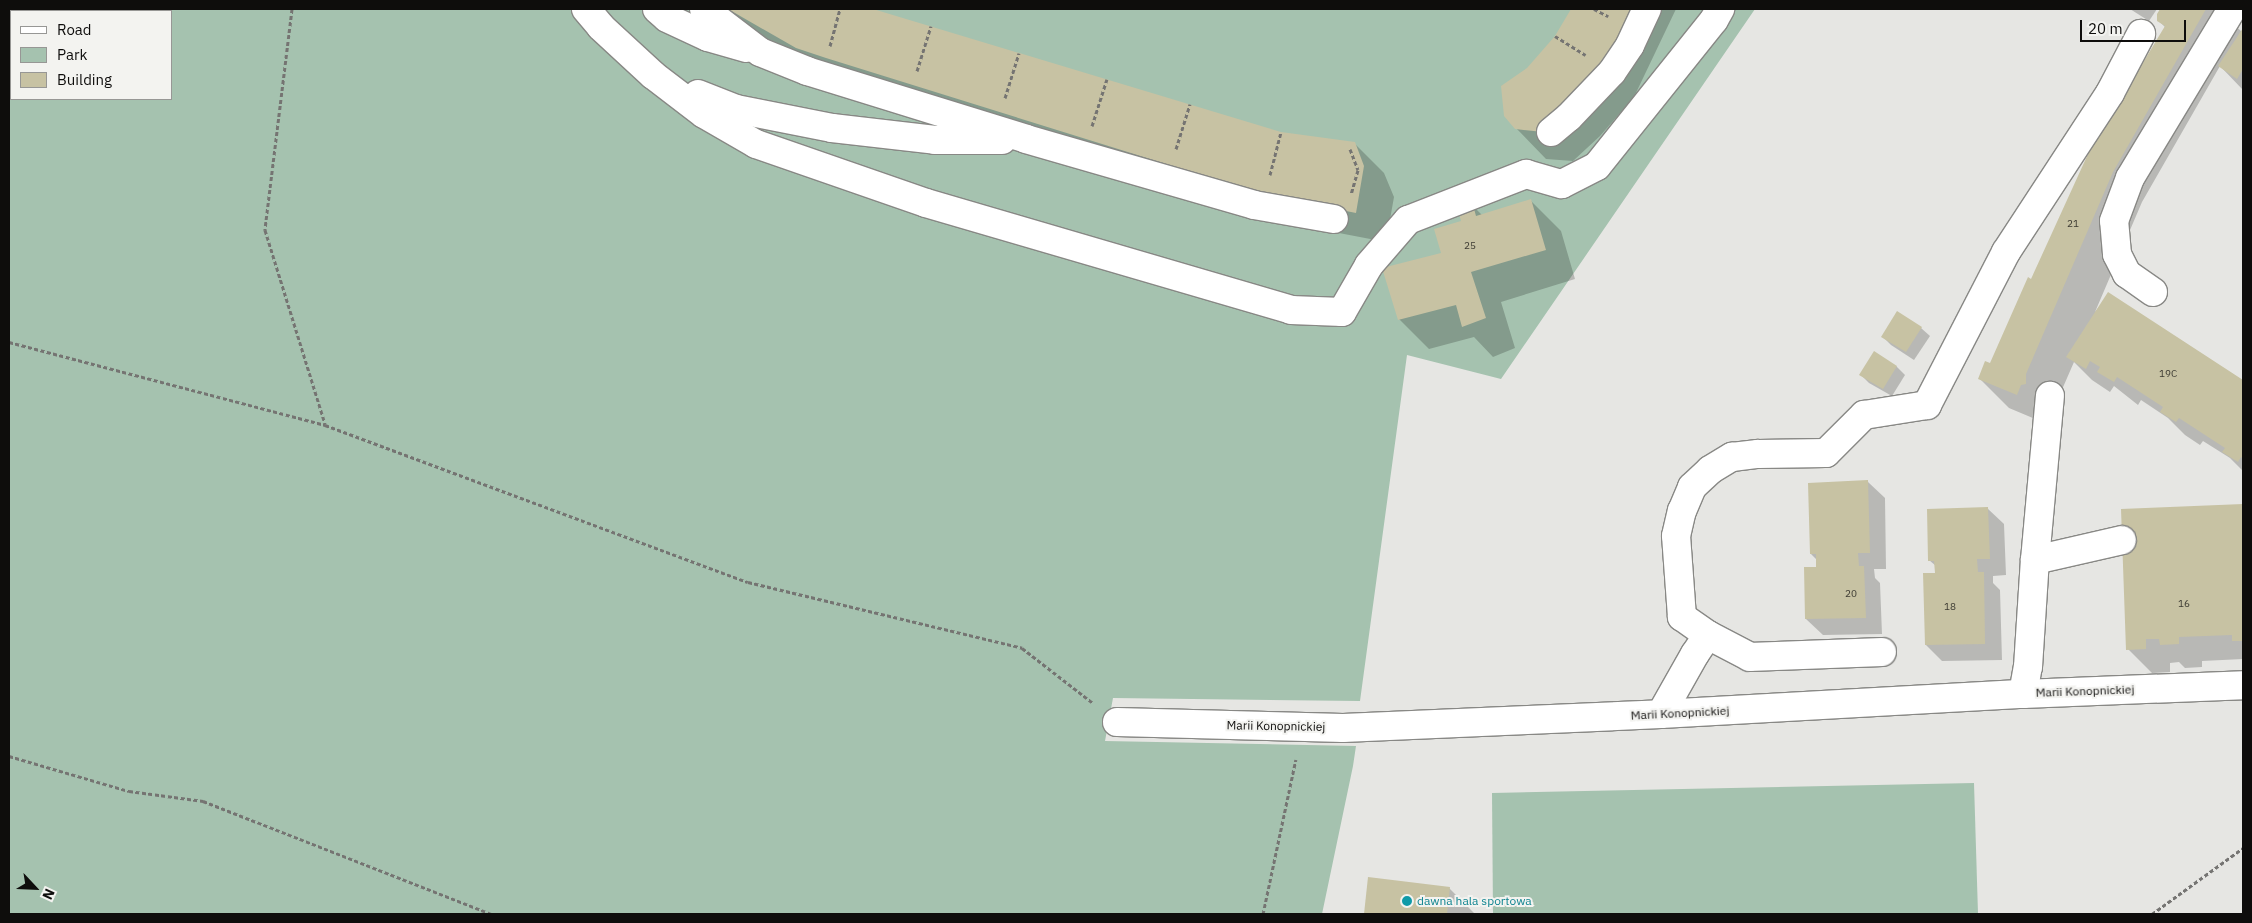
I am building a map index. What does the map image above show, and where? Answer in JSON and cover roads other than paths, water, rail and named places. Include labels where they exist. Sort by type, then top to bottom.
[{"type":"street","points":[[586,9],[601,26],[653,75],[704,114],[756,144],[916,200],[1291,310],[1342,312],[1369,265],[1408,220],[1526,174],[1562,184],[1597,166],[1714,20],[1720,9]]},
{"type":"street","points":[[656,9],[667,18],[708,37],[760,52],[807,71],[1026,139],[1254,205],[1340,209]]},
{"type":"street","points":[[704,9],[760,52]]},
{"type":"street","points":[[1551,132],[1612,72],[1630,45],[1647,9]]},
{"type":"street","points":[[2153,292],[2127,274],[2117,254],[2114,222],[2130,178],[2232,9]]},
{"type":"street","points":[[1882,652],[1750,657],[1708,635],[1682,617],[1676,536],[1682,511],[1692,488],[1710,470],[1732,458],[1758,454],[1826,453],[1864,415],[1926,405],[2006,252],[2105,101],[2142,34]]},
{"type":"street","points":[[653,75],[736,109],[832,128],[935,140],[1026,139]]},
{"type":"street","points":[[2023,694],[2028,667],[2035,560],[2050,396]]},
{"type":"street","points":[[2035,560],[2122,540]]},
{"type":"street","points":[[1661,714],[1694,654],[1708,635]]},
{"type":"street","name":"Marii Konopnickiej","points":[[1117,722],[1343,728],[1661,714],[2023,694],[2243,685]]},
{"type":"place","name":"dawna hala sportowa","points":[[1407,901]]}]
